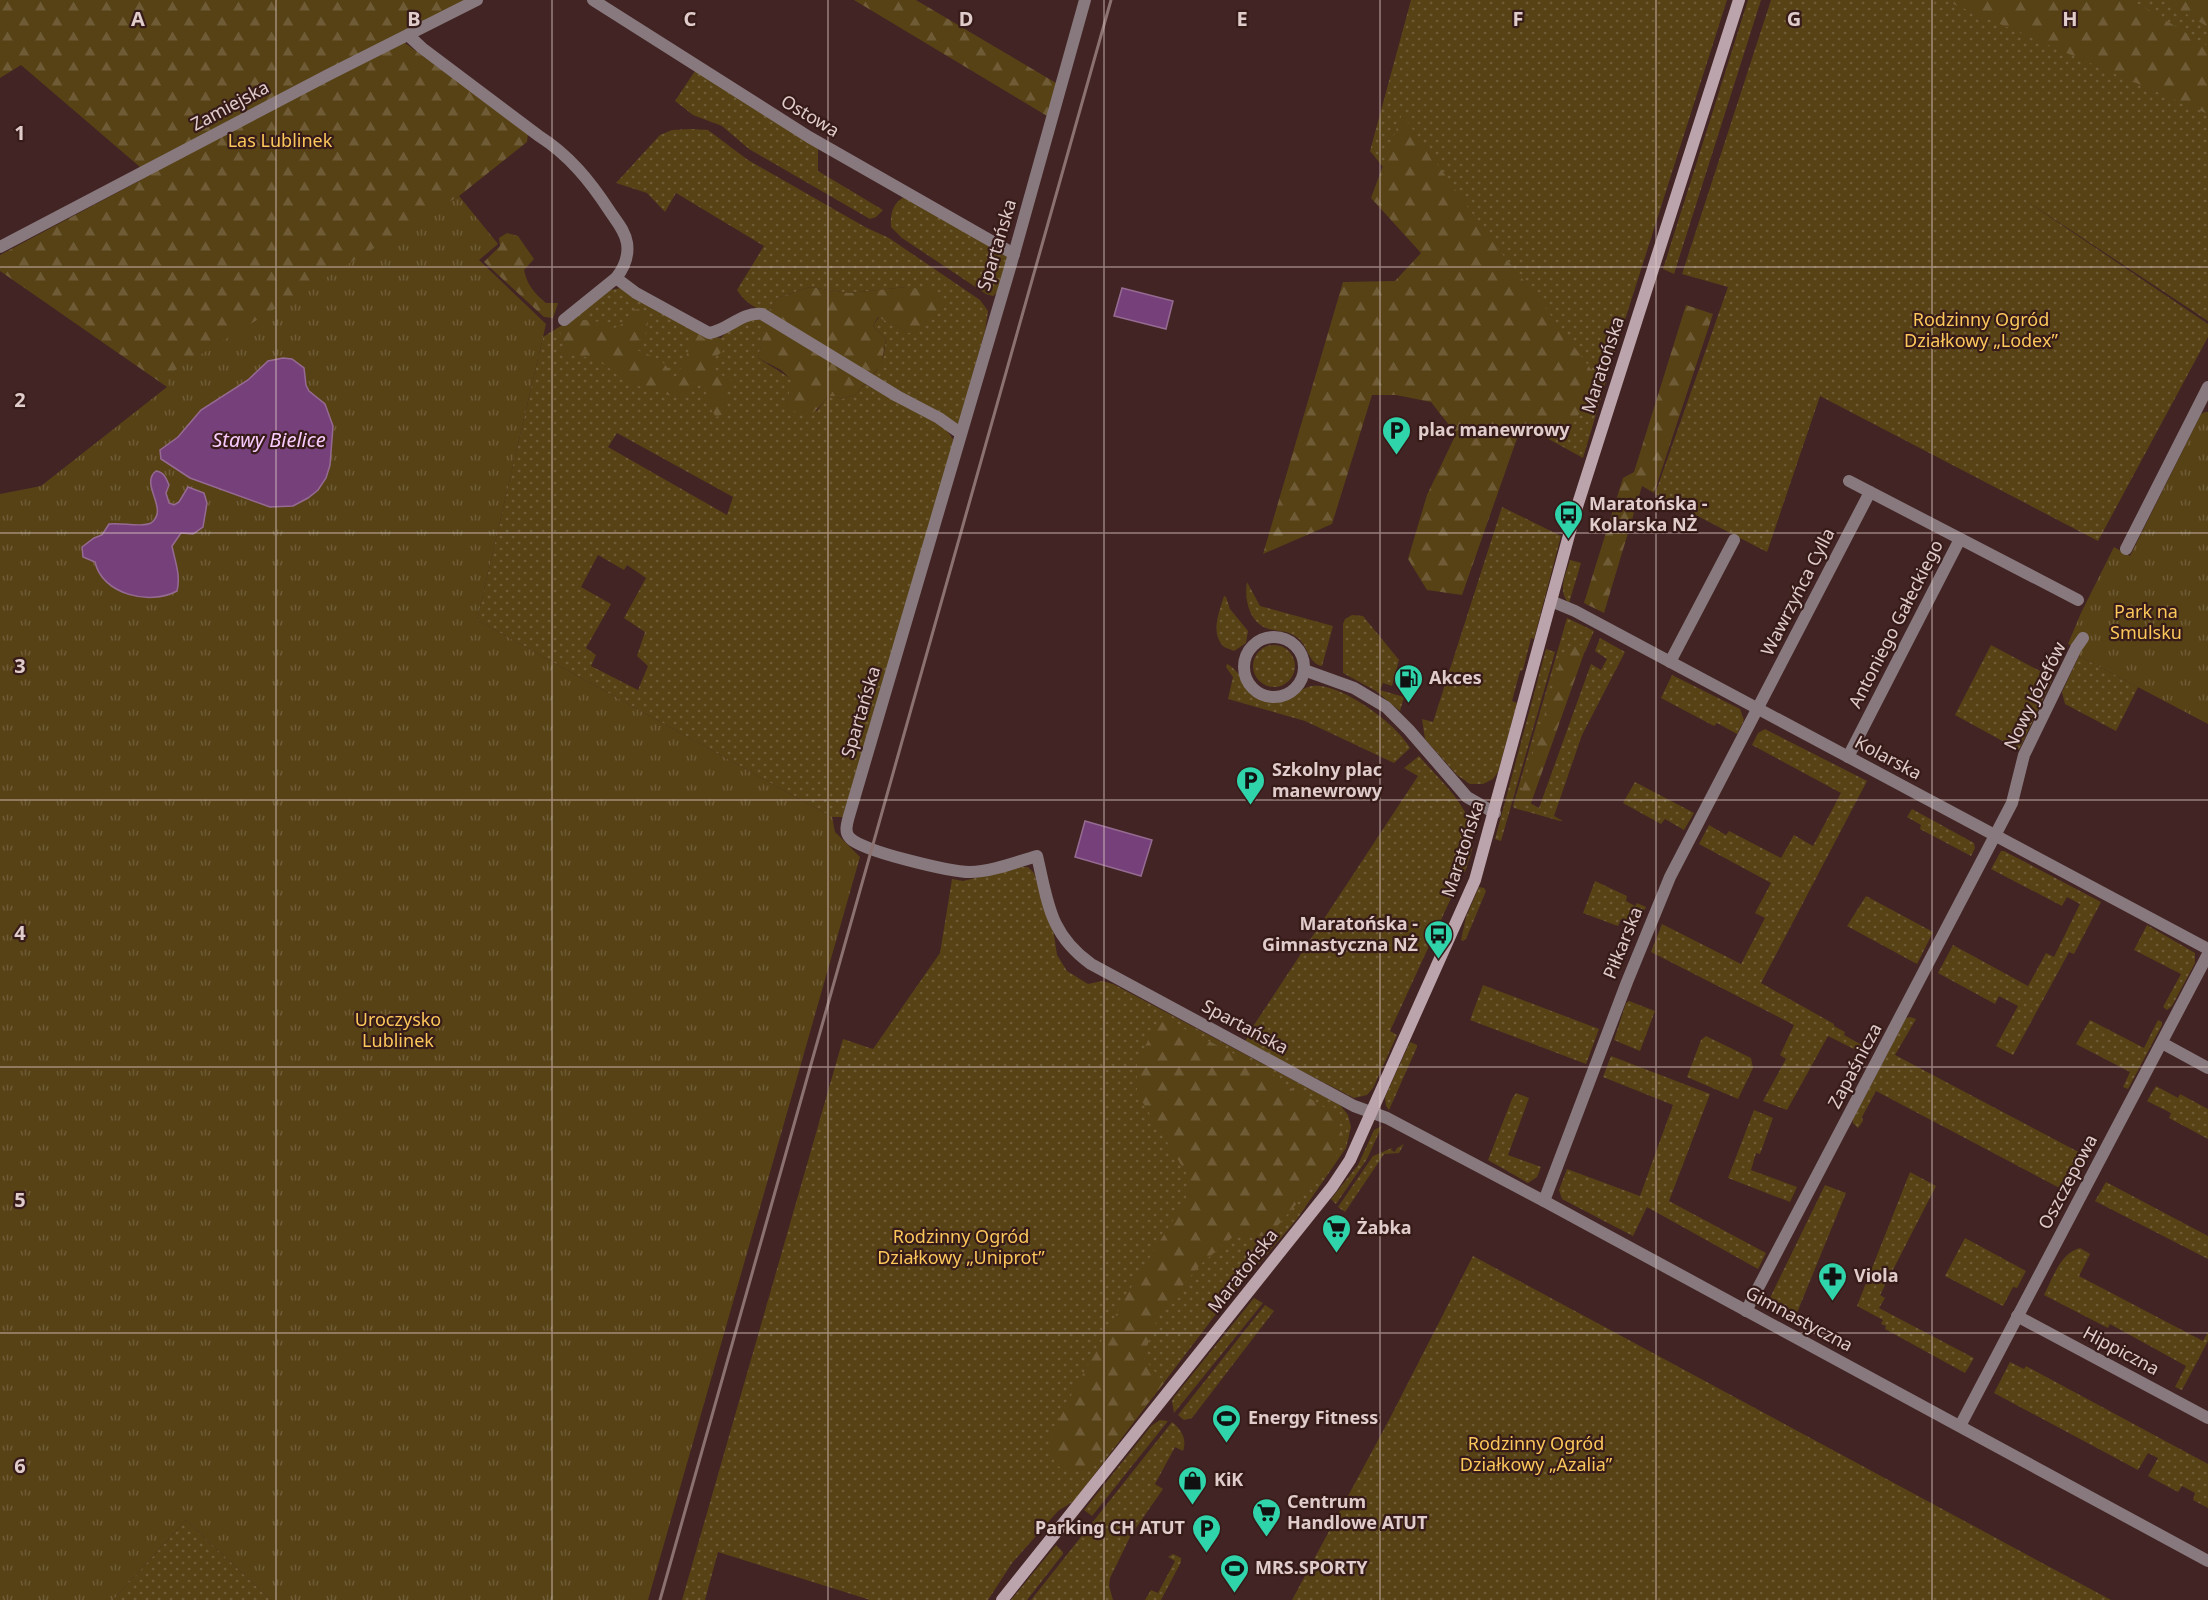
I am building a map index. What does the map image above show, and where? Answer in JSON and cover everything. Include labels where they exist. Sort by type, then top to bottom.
[{"type":"main road","name":"Maratońska","points":[[1002,1600],[1332,1187],[1350,1160],[1475,880],[1583,487],[1739,0]]},
{"type":"street","name":"Zamiejska","points":[[0,247],[67,210],[477,0]]},
{"type":"street","name":"Ostowa","points":[[593,0],[809,137],[1014,254]]},
{"type":"street","name":"Spartańska","points":[[1085,0],[1014,254],[846,829],[848,836],[857,843],[878,851],[915,862],[966,872],[1037,856],[1053,919],[1066,942],[1081,956],[1132,987],[1354,1106]]},
{"type":"street","points":[[408,35],[539,136],[557,146],[598,192],[620,227],[626,241],[627,256],[621,271],[616,278],[564,320]]},
{"type":"street","points":[[616,278],[636,293],[709,333],[719,332],[746,315],[762,314],[887,391],[939,418],[960,433]]},
{"type":"street","points":[[2126,549],[2208,387]]},
{"type":"street","points":[[1849,481],[2078,600]]},
{"type":"street","name":"Wawrzyńca Cylla","points":[[1758,709],[1870,492]]},
{"type":"street","name":"Antoniego Gałeckiego","points":[[1848,757],[1960,539]]},
{"type":"street","points":[[1670,662],[1734,540]]},
{"type":"street","name":"Kolarska","points":[[1551,601],[1575,611],[2208,949]]},
{"type":"street","points":[[1275,636],[1294,644],[1301,652],[1304,670],[1301,681],[1295,689],[1278,697],[1268,696],[1252,687],[1244,670],[1249,651],[1256,643],[1275,636]]},
{"type":"street","name":"Nowy Józefów","points":[[1995,837],[2012,803],[2024,755],[2083,638]]},
{"type":"street","points":[[1304,670],[1329,677],[1354,688],[1386,707],[1409,730],[1462,792],[1480,806],[1495,813]]},
{"type":"street","name":"Piłkarska","points":[[1544,1201],[1638,952],[1670,877],[1758,709]]},
{"type":"street","name":"Zapaśnicza","points":[[1746,1311],[1995,837]]},
{"type":"street","name":"Oszczepowa","points":[[1960,1426],[2208,954]]},
{"type":"street","points":[[2162,1043],[2208,1068]]},
{"type":"street","name":"Gimnastyczna","points":[[1354,1106],[1388,1118],[1544,1201],[2208,1561]]},
{"type":"street","name":"Hippiczna","points":[[2017,1316],[2208,1418]]},
{"type":"green space","name":"Las Lublinek","points":[[0,0],[468,0],[405,43],[528,133],[527,142],[459,196],[167,387],[0,271],[0,255],[141,180],[140,167],[21,65],[0,78]]},
{"type":"green space","points":[[854,0],[916,0],[1056,83],[1047,116]]},
{"type":"green space","points":[[1411,0],[1727,0],[1583,458],[1527,427],[1558,327],[1528,344],[1370,151]]},
{"type":"green space","points":[[1748,0],[1761,0],[1674,274],[1663,269]]},
{"type":"green space","name":"Rodzinny Ogród Działkowy „Lodex”","points":[[1771,0],[2208,0],[2208,321],[2022,198],[2208,324],[2208,337],[2098,541],[1820,396],[1767,552],[1655,494],[1728,287],[1682,274]]},
{"type":"green space","points":[[1951,0],[2132,0],[2208,46],[2208,114],[1951,3]]},
{"type":"green space","points":[[2163,0],[2208,0],[2208,27]]},
{"type":"green space","points":[[695,71],[818,145],[818,171],[883,210],[870,219],[749,149],[722,126],[693,115],[675,101]]},
{"type":"green space","points":[[1402,114],[1491,240],[1596,376],[1580,413],[1568,427],[1521,427],[1462,595],[1427,590],[1408,559],[1427,495],[1456,434],[1431,402],[1396,395],[1372,395],[1332,524],[1263,554],[1343,282],[1395,281],[1421,253],[1371,198]]},
{"type":"green space","points":[[672,130],[708,130],[748,160],[865,227],[889,238],[980,300],[988,311],[985,331],[958,426],[873,375],[881,363],[886,339],[873,326],[879,317],[909,333],[906,287],[849,293],[810,287],[777,298],[769,311],[760,309],[743,298],[737,290],[764,246],[676,193],[665,212],[647,193],[616,183],[660,135]]},
{"type":"green space","name":"Uroczysko Lublinek","points":[[459,196],[498,244],[479,260],[546,324],[477,620],[832,817],[835,832],[860,857],[648,1600],[271,1600],[186,1520],[113,1600],[0,1600],[0,494],[41,486],[167,387],[169,374]]},
{"type":"green space","points":[[906,196],[1009,257],[999,291],[993,296],[986,294],[902,238],[891,227],[893,208]]},
{"type":"green space","points":[[507,233],[518,236],[534,259],[524,270],[532,289],[546,303],[558,303],[553,318],[544,317],[484,262],[500,246],[499,238]]},
{"type":"green space","points":[[810,287],[849,293],[906,287],[936,291],[946,300],[944,309],[932,313],[921,331],[909,333],[878,317],[873,326],[886,339],[881,365],[855,395],[841,399],[828,396],[818,408],[810,414],[805,414],[793,411],[786,406],[792,380],[781,370],[758,358],[769,311],[777,298]]},
{"type":"green space","points":[[621,288],[710,336],[721,338],[731,327],[745,318],[767,321],[758,358],[793,380],[786,406],[817,411],[828,396],[841,399],[855,395],[865,384],[944,427],[953,439],[952,450],[843,817],[832,817],[477,620],[543,337],[572,319],[605,291]],"holes":[[[617,433],[733,497],[727,515],[608,447]],[[598,555],[624,570],[627,565],[646,578],[624,618],[645,632],[637,656],[648,666],[638,690],[591,666],[596,655],[586,648],[611,604],[581,587]]]},
{"type":"green space","points":[[1686,305],[1713,314],[1654,493],[1642,486],[1604,613],[1584,603],[1623,478],[1634,472]]},
{"type":"green space","points":[[640,309],[648,322],[645,337],[637,341],[637,350],[663,362],[672,377],[677,376],[689,350],[689,337],[692,329],[705,339],[726,343],[723,351],[714,358],[715,374],[728,377],[733,385],[721,389],[727,397],[725,413],[716,417],[709,406],[705,389],[694,382],[678,398],[625,382],[601,361],[577,355],[563,355],[565,345],[560,332],[572,319],[602,322],[609,329],[623,323],[632,310]]},
{"type":"green space","name":"Park na Smulsku","points":[[2208,412],[2208,724],[2079,656],[2076,648],[2068,644],[2114,547],[2130,556],[2201,414]]},
{"type":"green space","points":[[1502,507],[1561,536],[1534,639],[1531,638],[1523,670],[1520,671],[1512,701],[1517,703],[1498,772],[1493,779],[1483,784],[1470,784],[1457,775],[1425,739],[1422,719],[1433,722]]},
{"type":"green space","points":[[1570,560],[1581,563],[1569,603],[1565,598],[1563,588]]},
{"type":"green space","points":[[1247,582],[1260,606],[1333,626],[1322,666],[1311,659],[1302,642],[1295,636],[1269,629],[1257,622],[1247,603]]},
{"type":"green space","points":[[1224,596],[1230,609],[1248,631],[1246,643],[1234,651],[1224,647],[1217,636],[1218,616]]},
{"type":"green space","points":[[1352,615],[1363,616],[1399,660],[1392,686],[1383,683],[1380,690],[1404,697],[1400,711],[1376,691],[1343,673],[1343,624],[1345,619]]},
{"type":"green space","points":[[1567,618],[1594,631],[1585,652],[1581,650],[1530,803],[1539,808],[1591,664],[1601,670],[1607,659],[1595,651],[1600,638],[1625,652],[1582,735],[1554,816],[1563,821],[1560,821],[1513,806]]},
{"type":"green space","points":[[1274,645],[1282,646],[1289,651],[1294,658],[1294,674],[1289,681],[1282,686],[1274,687],[1266,686],[1259,681],[1254,674],[1253,666],[1254,658],[1259,651],[1266,646]]},
{"type":"green space","points":[[1587,645],[1530,806],[1518,804],[1562,655],[1573,646]]},
{"type":"green space","points":[[1991,645],[2053,678],[2019,750],[1955,715]]},
{"type":"green space","points":[[1546,649],[1555,652],[1501,841],[1495,839]]},
{"type":"green space","points":[[2079,656],[2138,687],[2116,731],[2065,704],[2062,692]]},
{"type":"green space","points":[[1227,664],[1233,668],[1253,694],[1266,701],[1280,702],[1312,686],[1337,691],[1367,706],[1393,728],[1410,748],[1394,763],[1305,721],[1228,699],[1233,677],[1226,667]]},
{"type":"green space","points":[[1672,675],[1740,709],[1744,720],[1737,734],[1717,723],[1714,726],[1661,698]]},
{"type":"green space","points":[[1765,729],[1867,781],[1761,983],[1834,1024],[1845,1032],[1844,1035],[1869,1049],[1866,1055],[1828,1036],[1787,1110],[1763,1101],[1786,1059],[1780,1055],[1794,1025],[1651,952],[1662,924],[1741,964],[1765,918],[1755,913],[1771,883],[1699,844],[1709,825],[1726,835],[1729,831],[1781,858],[1794,835],[1813,846],[1841,793],[1752,745],[1758,733]]},
{"type":"green space","points":[[1419,756],[1461,805],[1472,829],[1472,849],[1465,872],[1463,872],[1390,1031],[1397,1035],[1373,1088],[1367,1095],[1354,1098],[1245,1042],[1418,776],[1404,768]]},
{"type":"green space","points":[[1635,782],[1694,813],[1684,830],[1665,819],[1661,824],[1623,803]]},
{"type":"green space","points":[[1912,809],[1974,843],[1975,848],[1971,856],[1920,829],[1921,825],[1907,817]]},
{"type":"green space","points":[[2001,851],[2101,902],[2074,954],[2069,952],[2013,1055],[1996,1046],[2018,1006],[1999,996],[1995,1004],[1938,973],[1953,945],[2028,986],[2046,953],[2054,957],[2080,904],[2067,897],[2062,906],[1991,869]]},
{"type":"green space","name":"Rodzinny Ogród Działkowy „Uniprot”","points":[[1028,867],[1034,873],[1054,935],[1057,955],[1067,971],[1088,984],[1102,981],[1113,984],[1340,1105],[1348,1115],[1351,1127],[1346,1148],[1297,1219],[1213,1318],[1074,1501],[1058,1511],[1012,1563],[988,1600],[870,1600],[718,1552],[705,1600],[682,1600],[843,1039],[873,1049],[940,953],[952,879],[963,881]]},
{"type":"green space","points":[[1595,881],[1627,896],[1626,901],[1635,906],[1637,903],[1646,907],[1636,927],[1621,919],[1618,926],[1583,913]]},
{"type":"green space","points":[[1479,887],[1486,891],[1466,939],[1463,941],[1461,940],[1466,917]]},
{"type":"green space","points":[[1866,896],[1933,932],[1917,964],[1847,926]]},
{"type":"green space","points":[[2147,925],[2195,953],[2195,963],[2172,1006],[2167,1010],[2163,1007],[2181,974],[2134,950]]},
{"type":"green space","points":[[1483,985],[1599,1029],[1586,1064],[1470,1020]]},
{"type":"green space","points":[[1629,1001],[1655,1011],[1640,1051],[1614,1040],[1626,1003]]},
{"type":"green space","points":[[1161,1017],[1270,1072],[1294,1091],[1336,1115],[1344,1139],[1334,1160],[1269,1236],[1235,1235],[1200,1265],[1159,1314],[1143,1357],[1164,1383],[1111,1449],[1090,1471],[1067,1472],[1055,1464],[1049,1443],[1063,1410],[1133,1284],[1185,1201],[1191,1181],[1137,1093],[1137,1061]]},
{"type":"green space","points":[[1906,1018],[1916,1019],[1895,1055],[2088,1157],[2069,1193],[1876,1091],[1858,1128],[1853,1123],[1853,1119]]},
{"type":"green space","points":[[2090,1020],[2144,1048],[2158,1020],[2162,1022],[2128,1089],[2123,1087],[2130,1072],[2076,1044]]},
{"type":"green space","points":[[1706,1036],[1751,1058],[1753,1068],[1738,1099],[1687,1077],[1701,1040]]},
{"type":"green space","points":[[1410,1042],[1417,1047],[1389,1110],[1385,1097]]},
{"type":"green space","points":[[1611,1056],[1710,1094],[1669,1201],[1766,1253],[1758,1269],[1647,1207],[1633,1236],[1562,1199],[1559,1190],[1567,1169],[1640,1196],[1673,1105],[1603,1077]]},
{"type":"green space","points":[[2156,1086],[2178,1098],[2180,1094],[2208,1109],[2208,1139],[2169,1118],[2171,1113],[2147,1101]]},
{"type":"green space","points":[[1516,1093],[1529,1098],[1508,1155],[1541,1167],[1537,1177],[1528,1183],[1488,1160]]},
{"type":"green space","points":[[1754,1110],[1773,1118],[1760,1154],[1756,1153],[1751,1170],[1797,1187],[1790,1202],[1728,1178]]},
{"type":"green space","points":[[1382,1126],[1367,1159],[1336,1204],[1331,1199],[1358,1165],[1374,1130]]},
{"type":"green space","points":[[1404,1144],[1399,1153],[1384,1154],[1345,1212],[1338,1207],[1373,1156],[1392,1148],[1391,1150],[1395,1152]]},
{"type":"green space","points":[[1910,1172],[1936,1186],[1880,1295],[1885,1298],[1879,1308],[1974,1358],[1965,1373],[1885,1329],[1886,1326],[1881,1324],[1883,1320],[1857,1306]]},
{"type":"green space","points":[[2106,1182],[2208,1236],[2208,1259],[2095,1201]]},
{"type":"green space","points":[[1825,1185],[1846,1193],[1794,1320],[1767,1304]]},
{"type":"green space","points":[[1965,1238],[2026,1271],[2017,1288],[2013,1287],[2003,1306],[1945,1276]]},
{"type":"green space","points":[[2080,1248],[2090,1254],[2079,1276],[2203,1341],[2208,1332],[2208,1341],[2182,1390],[2175,1387],[2186,1366],[2110,1324],[2108,1328],[2044,1295],[2062,1261],[2067,1255]]},
{"type":"green space","name":"Rodzinny Ogród Działkowy „Azalia”","points":[[1473,1256],[2111,1600],[1292,1600],[1390,1418]]},
{"type":"green space","points":[[1254,1298],[1263,1303],[1174,1413],[1172,1401],[1174,1397]]},
{"type":"green space","points":[[1265,1305],[1274,1311],[1192,1418],[1184,1420],[1178,1415]]},
{"type":"green space","points":[[2010,1362],[2024,1369],[2026,1366],[2208,1464],[2208,1508],[2193,1500],[2195,1493],[2182,1486],[2178,1492],[2148,1476],[2158,1458],[2148,1453],[2138,1470],[1994,1393]]},
{"type":"green space","points":[[1160,1420],[1168,1421],[1092,1516],[1084,1510],[1151,1426]]},
{"type":"green space","points":[[1172,1422],[1183,1435],[1183,1451],[1175,1447],[1155,1484],[1163,1489],[1131,1535],[1110,1578],[1109,1586],[1113,1600],[1031,1600]]},
{"type":"green space","points":[[186,1520],[271,1600],[113,1600]]},
{"type":"green space","points":[[1056,1545],[1063,1554],[1027,1600],[1011,1600]]},
{"type":"green space","points":[[1173,1554],[1181,1558],[1181,1562],[1161,1600],[1145,1600],[1151,1590],[1158,1593],[1175,1561],[1168,1557]]},
{"type":"water","points":[[1122,288],[1173,301],[1166,329],[1114,316]]},
{"type":"water","name":"Stawy Bielice","points":[[292,359],[304,368],[309,391],[325,404],[333,426],[330,465],[326,478],[318,490],[293,506],[270,507],[190,478],[161,459],[160,450],[178,437],[201,410],[248,380],[268,361]]},
{"type":"water","name":"Stawy Bielice","points":[[156,471],[163,474],[169,485],[166,493],[169,503],[174,505],[179,502],[188,487],[204,493],[207,503],[203,527],[193,534],[181,533],[172,546],[178,574],[177,591],[166,595],[141,597],[128,594],[107,582],[99,573],[95,562],[83,557],[82,547],[102,535],[109,524],[142,525],[151,523],[156,518],[156,504],[151,483]]},
{"type":"water","points":[[1085,821],[1152,840],[1141,876],[1075,857]]},
{"type":"railway","points":[[660,1600],[1111,0]]},
{"type":"place","name":"plac manewrowy","points":[[1397,456]]},
{"type":"place","name":"Maratońska - Kolarska NŻ","points":[[1568,540]]},
{"type":"place","name":"Akces","points":[[1408,704]]},
{"type":"place","name":"Szkolny plac manewrowy","points":[[1251,806]]},
{"type":"place","name":"Maratońska - Gimnastyczna NŻ","points":[[1439,960]]},
{"type":"place","name":"Żabka","points":[[1336,1254]]},
{"type":"place","name":"Viola","points":[[1833,1302]]},
{"type":"place","name":"Energy Fitness","points":[[1227,1444]]},
{"type":"place","name":"KiK","points":[[1193,1506]]},
{"type":"place","name":"Centrum Handlowe ATUT","points":[[1266,1538]]},
{"type":"place","name":"Parking CH ATUT","points":[[1206,1554]]},
{"type":"place","name":"MRS.SPORTY","points":[[1234,1594]]}]
